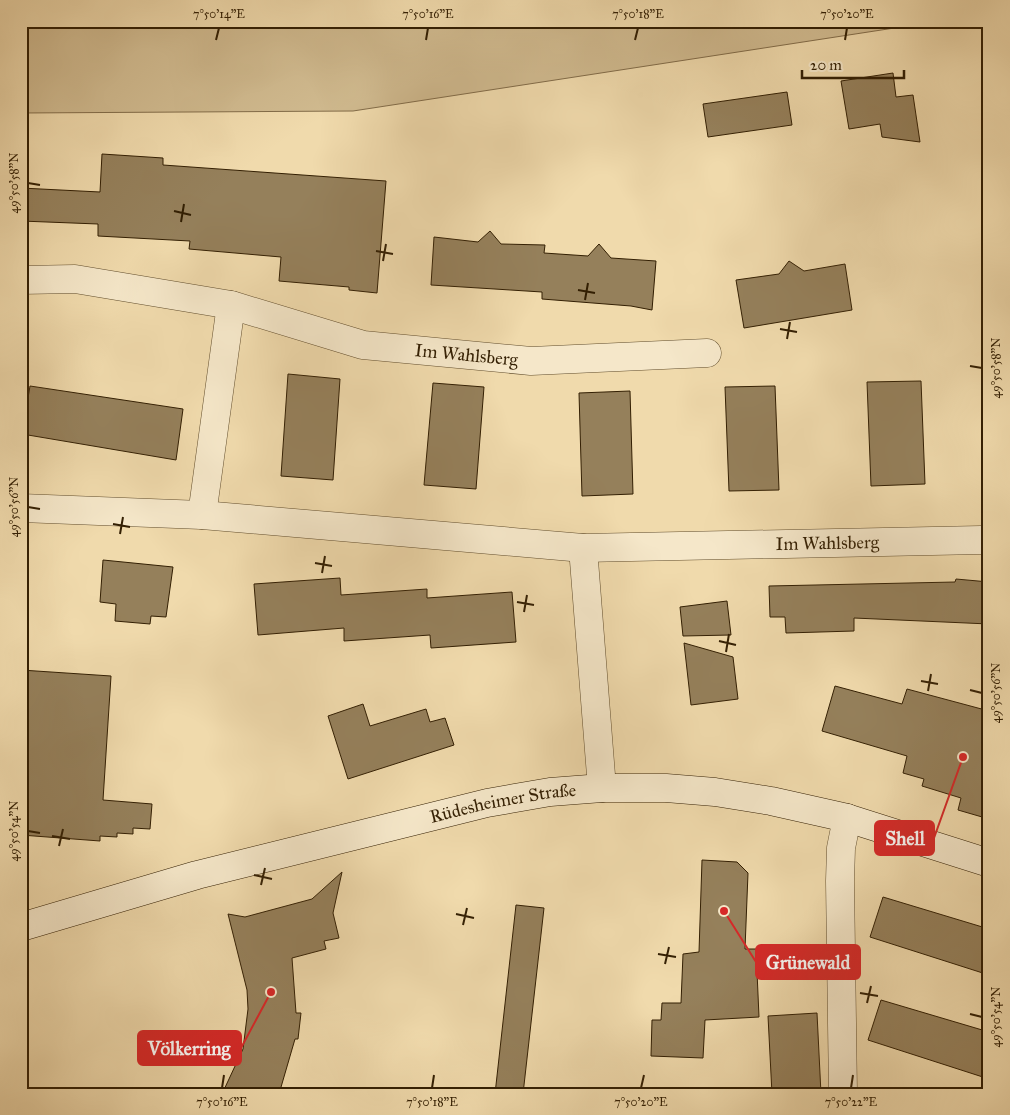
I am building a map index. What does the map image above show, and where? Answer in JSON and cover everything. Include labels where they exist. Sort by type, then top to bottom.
[{"type":"street","name":"Im Wahlsberg","points":[[21,280],[75,279],[231,306],[363,345],[531,361],[707,352]]},
{"type":"street","points":[[202,514],[231,306]]},
{"type":"street","name":"Im Wahlsberg","points":[[21,508],[202,514],[582,548],[981,540]]},
{"type":"street","points":[[582,548],[602,788]]},
{"type":"street","name":"Rüdesheimer Straße","points":[[21,927],[197,875],[487,803],[550,792],[602,788],[715,792],[847,818],[989,863]]},
{"type":"street","points":[[843,1094],[840,881],[841,848],[847,818]]},
{"type":"shaded area","points":[[21,21],[940,21],[353,111],[21,113]]},
{"type":"building","points":[[893,73],[896,97],[913,95],[920,142],[882,137],[880,124],[849,129],[841,81]]},
{"type":"building","points":[[787,92],[792,125],[708,137],[703,104]]},
{"type":"building","points":[[102,154],[163,158],[163,165],[386,181],[377,293],[349,290],[349,287],[279,281],[281,257],[189,249],[190,241],[98,236],[98,224],[21,221],[21,188],[100,192]]},
{"type":"building","points":[[490,231],[501,244],[545,245],[544,253],[588,256],[599,244],[611,258],[656,261],[652,310],[631,306],[542,299],[542,292],[431,285],[434,237],[478,242]]},
{"type":"building","points":[[789,261],[804,271],[845,264],[852,310],[744,328],[736,280],[779,274]]},
{"type":"building","points":[[288,374],[340,379],[333,480],[281,476]]},
{"type":"building","points":[[921,381],[925,484],[871,486],[867,382]]},
{"type":"building","points":[[433,383],[484,387],[476,489],[424,485]]},
{"type":"building","points":[[30,386],[183,409],[176,460],[22,434]]},
{"type":"building","points":[[775,386],[779,490],[729,491],[725,387]]},
{"type":"building","points":[[630,391],[633,494],[582,496],[579,393]]},
{"type":"building","points":[[103,560],[173,567],[166,617],[151,616],[150,624],[115,621],[116,604],[100,602]]},
{"type":"building","points":[[340,578],[341,595],[427,589],[427,598],[512,592],[516,642],[431,648],[430,635],[344,641],[344,628],[258,635],[254,584]]},
{"type":"building","points":[[956,579],[989,582],[989,624],[854,618],[854,631],[786,633],[785,617],[770,617],[769,586],[955,582]]},
{"type":"building","points":[[727,601],[731,635],[683,636],[680,607]]},
{"type":"building","points":[[684,643],[733,657],[738,699],[691,705]]},
{"type":"building","points":[[21,670],[111,676],[103,800],[152,804],[150,829],[133,828],[133,834],[117,833],[117,837],[100,836],[100,841],[21,835]]},
{"type":"building","points":[[835,686],[902,704],[907,689],[989,711],[989,819],[958,810],[961,798],[922,786],[924,779],[903,773],[907,756],[822,731]]},
{"type":"building","points":[[363,704],[370,726],[426,709],[430,722],[445,718],[454,745],[348,779],[328,716]]},
{"type":"building","points":[[702,860],[737,862],[748,873],[745,949],[756,949],[759,1017],[705,1020],[703,1058],[651,1056],[652,1020],[661,1020],[662,1003],[681,1003],[683,954],[699,952]]},
{"type":"building","points":[[342,872],[333,913],[339,938],[324,941],[326,949],[292,958],[296,1013],[301,1013],[298,1039],[295,1039],[279,1094],[222,1094],[243,1049],[248,1009],[247,990],[228,914],[245,917],[312,899]]},
{"type":"building","points":[[883,897],[989,929],[989,975],[870,937]]},
{"type":"building","points":[[516,905],[544,908],[523,1094],[495,1094]]},
{"type":"building","points":[[881,1000],[989,1032],[989,1079],[868,1040]]},
{"type":"building","points":[[817,1013],[821,1094],[772,1094],[768,1016]]},
{"type":"place","name":"Shell","points":[[963,757]]},
{"type":"place","name":"Grünewald","points":[[724,911]]},
{"type":"place","name":"Völkerring","points":[[271,992]]}]
